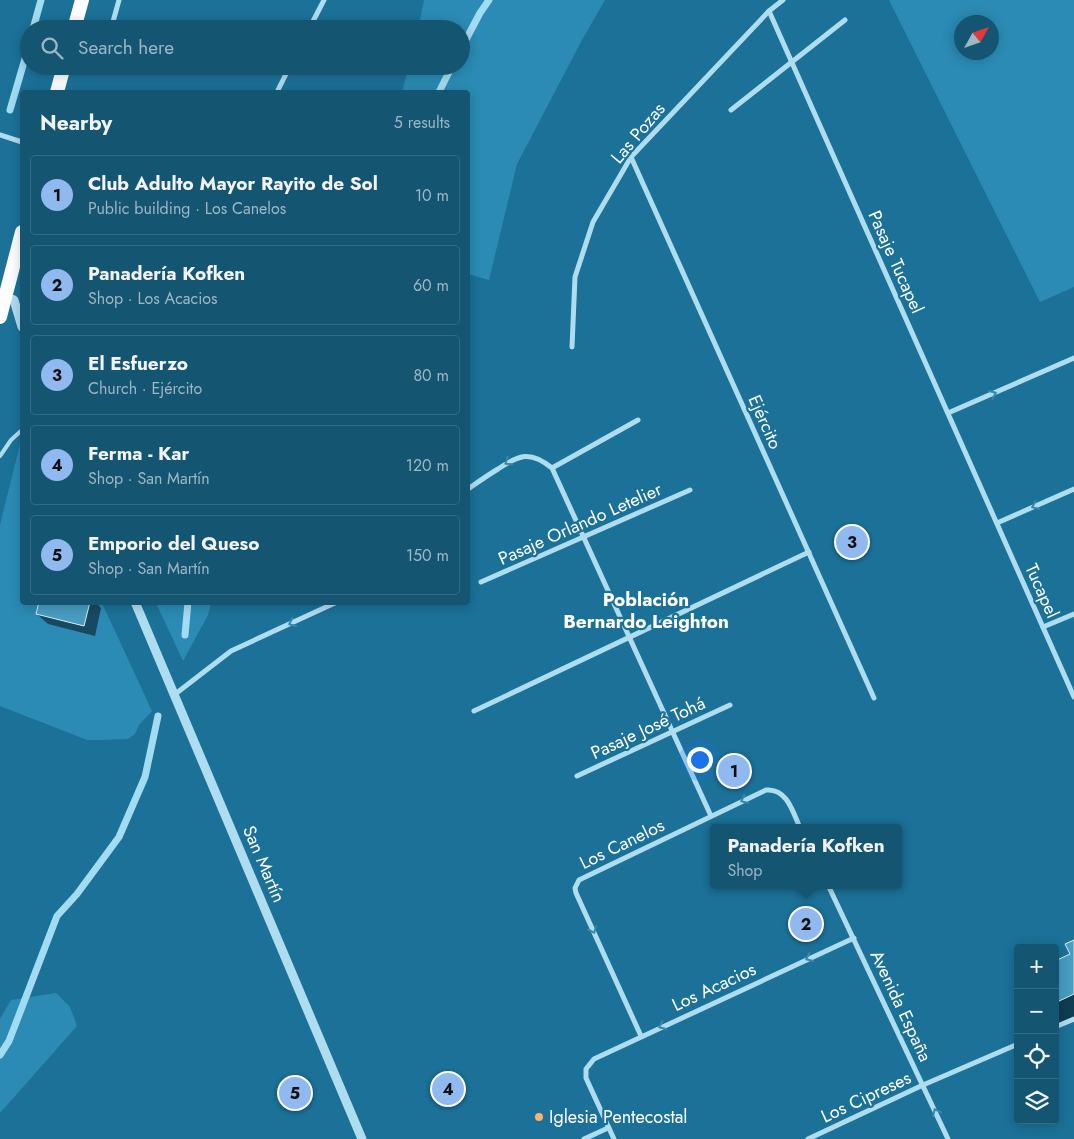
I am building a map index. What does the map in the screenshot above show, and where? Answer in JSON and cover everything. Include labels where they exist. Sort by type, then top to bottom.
[{"type":"highway","points":[[76,20],[82,0]]},
{"type":"highway","points":[[58,90],[62,75]]},
{"type":"highway","points":[[0,317],[20,240]]},
{"type":"street","points":[[113,20],[118,0]]},
{"type":"street","points":[[314,20],[324,0]]},
{"type":"street","name":"Las Pozas","points":[[572,347],[575,277],[593,222],[631,157],[769,11],[783,0]]},
{"type":"street","name":"Pasaje Tucapel","points":[[769,11],[997,524]]},
{"type":"street","points":[[731,110],[845,20]]},
{"type":"street","points":[[278,90],[286,75]]},
{"type":"street","points":[[0,135],[20,141]]},
{"type":"street","name":"Ejército","points":[[631,157],[874,698]]},
{"type":"street","points":[[6,297],[14,300],[20,320]]},
{"type":"street","points":[[948,414],[1074,358]]},
{"type":"street","points":[[552,468],[638,420]]},
{"type":"street","points":[[470,487],[515,458],[531,457],[546,462],[552,468],[711,816]]},
{"type":"street","points":[[997,524],[1074,489]]},
{"type":"street","name":"Pasaje Orlando Letelier","points":[[481,582],[690,490]]},
{"type":"street","name":"Tucapel","points":[[997,524],[1074,697]]},
{"type":"street","points":[[474,711],[809,552]]},
{"type":"street","name":"San Martín","points":[[135,605],[362,1139]]},
{"type":"street","points":[[174,696],[231,651],[331,605]]},
{"type":"street","points":[[1043,627],[1074,614]]},
{"type":"street","name":"Pasaje José Tohá","points":[[577,776],[730,705]]},
{"type":"street","name":"Los Canelos","points":[[641,1036],[576,893],[576,885],[581,878],[766,790],[778,791],[784,796],[798,824]]},
{"type":"street","name":"Avenida España","points":[[830,889],[948,1139]]},
{"type":"street","name":"Los Acacios","points":[[608,1128],[586,1078],[588,1065],[594,1059],[854,938]]},
{"type":"street","points":[[1059,1025],[1074,1019]]},
{"type":"street","name":"Los Cipreses","points":[[808,1139],[923,1085],[1014,1046]]},
{"type":"street","points":[[584,1139],[608,1128],[614,1139]]},
{"type":"lane","points":[[0,456],[1,452],[20,432]]},
{"type":"shaded area","points":[[424,0],[605,0],[517,164],[489,280],[470,275],[470,90],[403,90],[407,75],[470,75],[470,20],[420,20]]},
{"type":"shaded area","points":[[889,0],[1074,0],[1074,287],[1040,302]]},
{"type":"shaded area","points":[[20,444],[20,605],[103,605],[152,711],[139,725],[135,734],[128,739],[87,740],[0,706],[0,525]]},
{"type":"shaded area","points":[[157,605],[210,605],[208,615],[183,661]]},
{"type":"shaded area","points":[[56,993],[70,1007],[77,1026],[0,1113],[0,1019],[11,1000]]},
{"type":"building","points":[[38,605],[89,605],[84,626],[36,614]]},
{"type":"building","points":[[1074,940],[1074,994],[1059,1001],[1059,959],[1070,954],[1065,944]]},
{"type":"waterway","points":[[35,20],[41,0]]},
{"type":"waterway","points":[[470,32],[489,0]]},
{"type":"waterway","points":[[10,110],[20,75]]},
{"type":"waterway","points":[[440,90],[448,75]]},
{"type":"waterway","points":[[185,635],[188,605]]},
{"type":"waterway","points":[[0,1055],[9,1041],[57,916],[77,894],[119,837],[145,777],[158,716]]},
{"type":"place","name":"El Esfuerzo","points":[[852,542]]},
{"type":"place","name":"Club Adulto Mayor Rayito de Sol","points":[[734,771]]},
{"type":"place","name":"Panadería Kofken","points":[[806,924]]},
{"type":"place","name":"Ferma - Kar","points":[[448,1089]]},
{"type":"place","name":"Emporio del Queso","points":[[295,1093]]},
{"type":"place","name":"Iglesia Pentecostal","points":[[539,1117]]},
{"type":"district","name":"Población Bernardo Leighton","points":[[646,610]]}]
